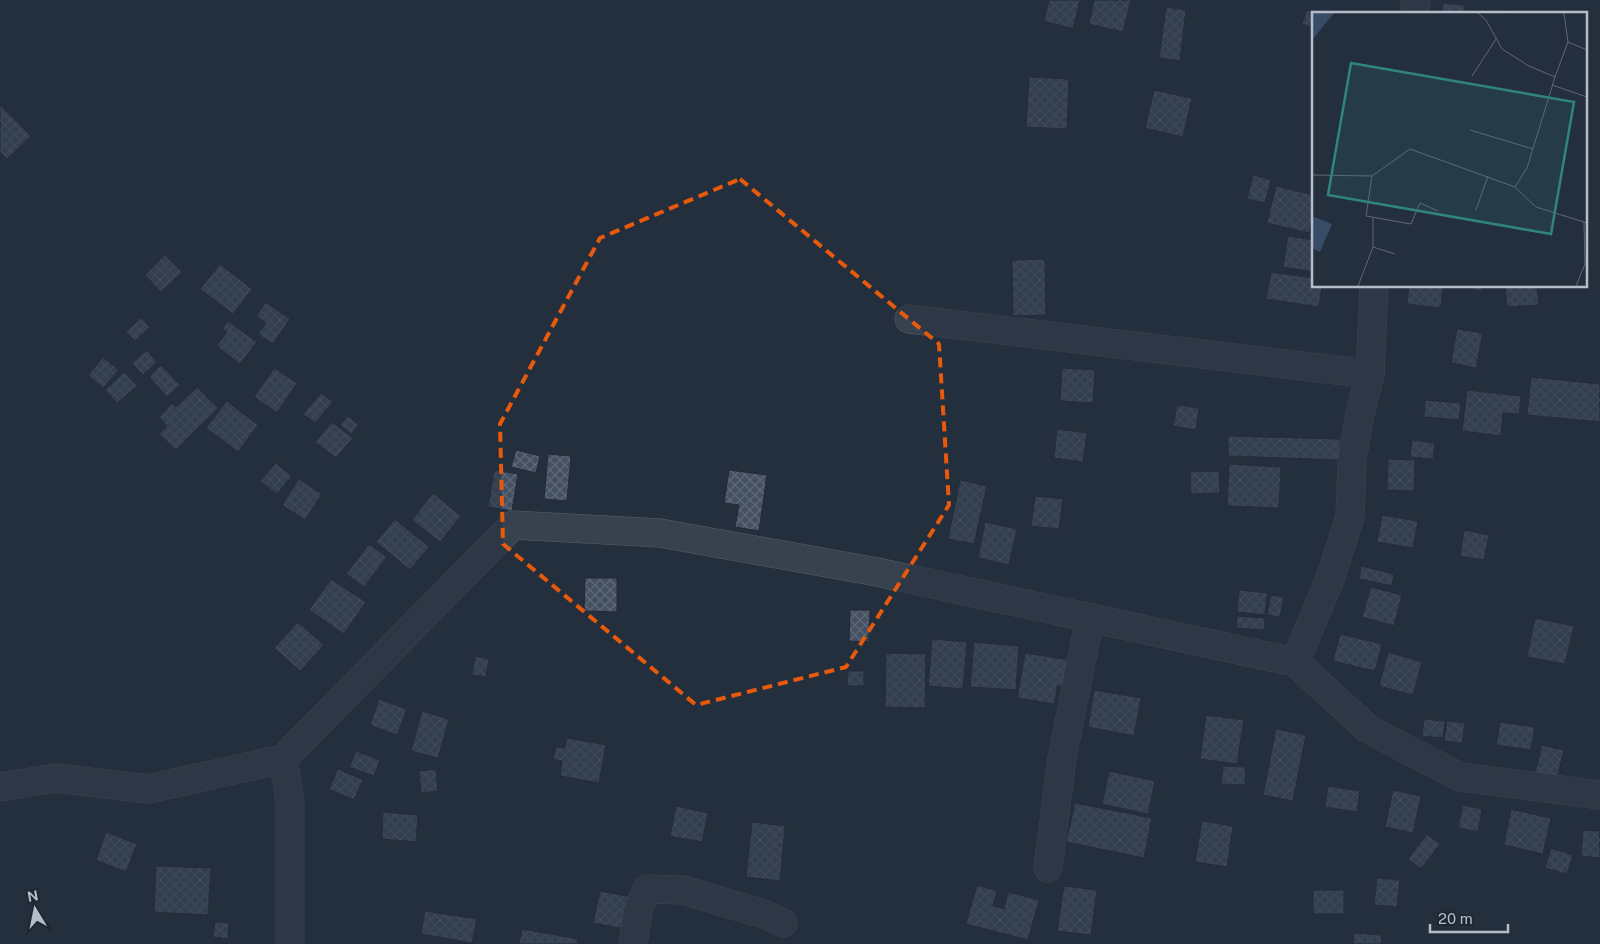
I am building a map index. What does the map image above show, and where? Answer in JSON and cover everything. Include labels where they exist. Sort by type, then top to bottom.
[{"type":"street","points":[[1295,662],[1330,579],[1350,517],[1352,461],[1359,418],[1370,374],[1374,288]]},
{"type":"street","points":[[909,319],[1370,374]]},
{"type":"street","points":[[0,787],[56,778],[148,789],[283,759],[513,525],[660,533],[877,572],[1295,662],[1368,729],[1460,777],[1600,795]]},
{"type":"street","points":[[1048,868],[1062,758],[1090,618]]},
{"type":"street","points":[[283,759],[290,800],[290,944]]},
{"type":"street","points":[[634,944],[638,911],[647,889],[682,890],[764,914],[783,923]]},
{"type":"highlighted area","points":[[740,179],[939,344],[949,505],[846,667],[696,705],[503,544],[500,424],[600,238]]},
{"type":"building","points":[[1049,0],[1080,0],[1073,29],[1044,21]]},
{"type":"building","points":[[1094,0],[1131,0],[1123,32],[1089,24]]},
{"type":"building","points":[[1443,3],[1464,5],[1464,12],[1442,12]]},
{"type":"building","points":[[1166,7],[1186,10],[1180,61],[1159,58]]},
{"type":"building","points":[[1493,9],[1512,12],[1492,12]]},
{"type":"building","points":[[1307,10],[1313,12],[1312,27],[1302,24]]},
{"type":"building","points":[[1029,77],[1069,79],[1067,129],[1026,127]]},
{"type":"building","points":[[1154,90],[1192,98],[1183,137],[1145,128]]},
{"type":"building","points":[[0,105],[31,136],[7,159],[0,152]]},
{"type":"building","points":[[1253,175],[1271,180],[1265,203],[1247,199]]},
{"type":"building","points":[[1276,186],[1312,195],[1312,221],[1309,233],[1267,223]]},
{"type":"building","points":[[1288,236],[1312,240],[1312,272],[1283,267]]},
{"type":"building","points":[[165,255],[182,272],[161,292],[145,275]]},
{"type":"building","points":[[1045,259],[1046,315],[1013,316],[1012,260]]},
{"type":"building","points":[[220,264],[252,289],[233,314],[200,289]]},
{"type":"building","points":[[1271,272],[1312,278],[1312,288],[1322,288],[1319,307],[1266,299]]},
{"type":"building","points":[[1409,288],[1443,288],[1441,308],[1407,304]]},
{"type":"building","points":[[1465,288],[1482,288],[1481,291]]},
{"type":"building","points":[[1505,288],[1537,288],[1539,305],[1507,307]]},
{"type":"building","points":[[266,302],[290,319],[273,344],[258,334],[266,323],[256,316]]},
{"type":"building","points":[[141,318],[150,327],[135,341],[126,332]]},
{"type":"building","points":[[228,321],[257,342],[240,364],[216,346],[227,332],[222,329]]},
{"type":"building","points":[[1457,329],[1483,333],[1476,368],[1451,363]]},
{"type":"building","points":[[147,350],[157,362],[143,375],[132,363]]},
{"type":"building","points":[[103,357],[119,370],[103,388],[88,375]]},
{"type":"building","points":[[161,365],[180,385],[167,397],[149,377]]},
{"type":"building","points":[[274,368],[297,383],[277,413],[254,397]]},
{"type":"building","points":[[1062,368],[1095,370],[1093,403],[1060,401]]},
{"type":"building","points":[[124,372],[137,386],[117,403],[105,390]]},
{"type":"building","points":[[1531,377],[1600,384],[1600,422],[1527,415]]},
{"type":"building","points":[[197,387],[218,408],[176,450],[159,434],[167,426],[159,417],[172,403],[176,407]]},
{"type":"building","points":[[1467,390],[1521,396],[1519,414],[1503,413],[1501,436],[1462,431]]},
{"type":"building","points":[[321,393],[333,402],[315,423],[303,414]]},
{"type":"building","points":[[1425,400],[1461,403],[1459,420],[1424,417]]},
{"type":"building","points":[[227,401],[258,425],[238,452],[206,428]]},
{"type":"building","points":[[1177,405],[1199,408],[1196,430],[1173,426]]},
{"type":"building","points":[[348,416],[359,425],[351,434],[340,425]]},
{"type":"building","points":[[332,422],[353,438],[336,458],[315,442]]},
{"type":"building","points":[[1057,429],[1087,433],[1083,462],[1054,458]]},
{"type":"building","points":[[1228,436],[1340,439],[1340,460],[1228,456]]},
{"type":"building","points":[[1412,440],[1435,443],[1433,459],[1410,457]]},
{"type":"building","points":[[516,450],[540,456],[536,473],[511,467]]},
{"type":"building","points":[[548,454],[571,456],[567,501],[544,499]]},
{"type":"building","points":[[1388,459],[1415,460],[1414,491],[1387,490]]},
{"type":"building","points":[[276,463],[292,476],[277,494],[260,481]]},
{"type":"building","points":[[1229,464],[1281,467],[1279,508],[1227,506]]},
{"type":"building","points":[[494,470],[518,474],[512,511],[488,507]]},
{"type":"building","points":[[729,470],[767,475],[759,531],[735,527],[739,505],[724,503]]},
{"type":"building","points":[[1219,471],[1220,493],[1191,494],[1190,472]]},
{"type":"building","points":[[299,479],[322,494],[305,520],[282,505]]},
{"type":"building","points":[[960,480],[987,486],[974,544],[948,539]]},
{"type":"building","points":[[433,493],[461,516],[440,542],[412,520]]},
{"type":"building","points":[[1035,496],[1063,499],[1059,529],[1031,526]]},
{"type":"building","points":[[1382,515],[1418,521],[1413,548],[1377,542]]},
{"type":"building","points":[[395,519],[429,547],[410,570],[376,542]]},
{"type":"building","points":[[985,522],[1017,529],[1009,565],[978,558]]},
{"type":"building","points":[[1464,530],[1489,535],[1484,560],[1460,556]]},
{"type":"building","points":[[369,544],[387,557],[364,587],[346,574]]},
{"type":"building","points":[[1361,566],[1394,574],[1392,586],[1359,579]]},
{"type":"building","points":[[585,578],[617,578],[617,612],[584,611]]},
{"type":"building","points":[[331,579],[366,602],[344,634],[309,610]]},
{"type":"building","points":[[1371,587],[1402,595],[1394,626],[1362,617]]},
{"type":"building","points":[[1239,590],[1267,593],[1265,615],[1237,612]]},
{"type":"building","points":[[1271,595],[1284,597],[1280,617],[1267,615]]},
{"type":"building","points":[[850,610],[870,610],[869,642],[849,641]]},
{"type":"building","points":[[1237,616],[1265,618],[1264,630],[1236,628]]},
{"type":"building","points":[[1535,618],[1574,626],[1565,664],[1527,657]]},
{"type":"building","points":[[298,622],[324,645],[300,671],[274,648]]},
{"type":"building","points":[[1340,634],[1382,644],[1375,671],[1333,661]]},
{"type":"building","points":[[932,639],[967,642],[963,689],[928,686]]},
{"type":"building","points":[[974,642],[1019,646],[1016,690],[970,687]]},
{"type":"building","points":[[1388,652],[1422,662],[1413,695],[1379,686]]},
{"type":"building","points":[[886,653],[926,654],[925,708],[885,707]]},
{"type":"building","points":[[1025,653],[1071,660],[1066,687],[1057,686],[1055,704],[1017,698]]},
{"type":"building","points":[[475,656],[489,659],[486,677],[472,675]]},
{"type":"building","points":[[848,671],[864,671],[864,686],[847,686]]},
{"type":"building","points":[[1094,690],[1141,698],[1134,736],[1088,727]]},
{"type":"building","points":[[379,699],[407,709],[397,735],[370,725]]},
{"type":"building","points":[[422,711],[449,719],[438,758],[411,751]]},
{"type":"building","points":[[1206,715],[1244,720],[1237,764],[1200,759]]},
{"type":"building","points":[[1424,719],[1445,721],[1443,738],[1422,736]]},
{"type":"building","points":[[1447,721],[1465,723],[1462,743],[1444,741]]},
{"type":"building","points":[[1500,722],[1535,727],[1531,750],[1496,745]]},
{"type":"building","points":[[1276,729],[1306,735],[1293,801],[1263,795]]},
{"type":"building","points":[[567,738],[606,745],[599,783],[560,776],[562,761],[553,759],[556,747],[565,748]]},
{"type":"building","points":[[1542,745],[1564,750],[1557,778],[1535,773]]},
{"type":"building","points":[[356,751],[380,760],[374,776],[349,767]]},
{"type":"building","points":[[1223,766],[1246,767],[1245,785],[1221,784]]},
{"type":"building","points":[[338,769],[363,780],[354,800],[329,789]]},
{"type":"building","points":[[436,769],[438,791],[421,793],[419,771]]},
{"type":"building","points":[[1109,771],[1155,781],[1148,814],[1102,804]]},
{"type":"building","points":[[1328,786],[1360,791],[1357,812],[1325,807]]},
{"type":"building","points":[[1393,790],[1421,796],[1413,833],[1385,827]]},
{"type":"building","points":[[1075,803],[1152,818],[1144,858],[1066,842]]},
{"type":"building","points":[[1463,805],[1482,809],[1478,832],[1458,828]]},
{"type":"building","points":[[676,806],[708,813],[702,842],[670,836]]},
{"type":"building","points":[[1511,809],[1551,818],[1543,854],[1504,845]]},
{"type":"building","points":[[383,812],[418,815],[416,842],[382,839]]},
{"type":"building","points":[[1202,821],[1233,826],[1227,867],[1195,862]]},
{"type":"building","points":[[752,822],[785,826],[780,881],[746,877]]},
{"type":"building","points":[[1583,830],[1600,831],[1600,858],[1581,856]]},
{"type":"building","points":[[106,832],[137,844],[126,872],[96,860]]},
{"type":"building","points":[[1427,834],[1440,844],[1421,869],[1408,859]]},
{"type":"building","points":[[1551,848],[1573,855],[1567,874],[1545,868]]},
{"type":"building","points":[[156,866],[211,868],[208,915],[154,912]]},
{"type":"building","points":[[1377,878],[1400,880],[1397,907],[1374,905]]},
{"type":"building","points":[[977,885],[997,891],[993,906],[1004,909],[1008,892],[1039,900],[1028,940],[966,924]]},
{"type":"building","points":[[1064,886],[1097,890],[1091,935],[1057,931]]},
{"type":"building","points":[[1313,890],[1344,890],[1344,914],[1313,914]]},
{"type":"building","points":[[600,891],[636,898],[630,930],[593,923]]},
{"type":"building","points":[[425,911],[477,919],[472,943],[421,934]]},
{"type":"building","points":[[215,922],[229,923],[228,939],[213,937]]},
{"type":"building","points":[[522,929],[578,939],[577,944],[519,944]]},
{"type":"building","points":[[1354,933],[1382,935],[1381,944],[1353,944]]}]
